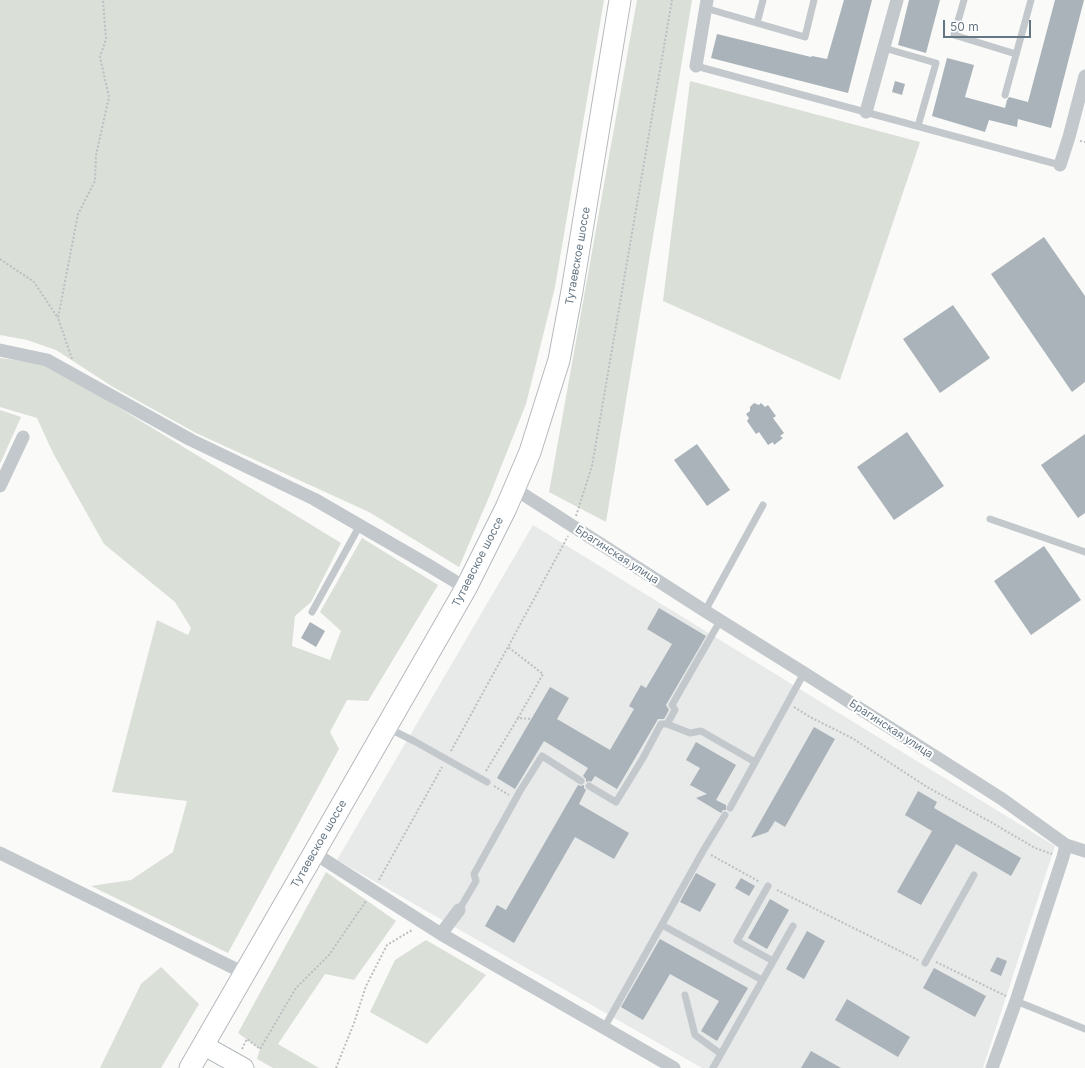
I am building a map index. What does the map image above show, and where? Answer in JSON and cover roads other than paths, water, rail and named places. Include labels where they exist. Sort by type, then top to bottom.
[{"type":"main road","name":"Тутаевское шоссе","points":[[190,1068],[466,588],[515,489],[532,445],[559,360],[572,291],[620,0]]},
{"type":"street","points":[[866,112],[897,0]]},
{"type":"street","points":[[696,66],[706,4]]},
{"type":"street","points":[[1060,165],[1069,138],[1085,76]]},
{"type":"street","points":[[0,350],[47,360],[191,440],[314,499],[466,588]]},
{"type":"street","points":[[0,486],[23,437]]},
{"type":"street","name":"Брагинская улица","points":[[515,489],[720,621],[1002,799],[1065,851],[1085,851]]},
{"type":"street","points":[[992,1068],[1065,851]]},
{"type":"street","points":[[0,853],[244,974]]},
{"type":"street","points":[[314,853],[441,934],[674,1068]]},
{"type":"street","points":[[441,934],[459,910]]},
{"type":"street","points":[[203,1045],[239,1065]]},
{"type":"lane","points":[[756,23],[763,0]]},
{"type":"lane","points":[[706,4],[756,23],[805,37],[814,0]]},
{"type":"lane","points":[[964,0],[954,36],[1016,54]]},
{"type":"lane","points":[[1005,96],[1031,0]]},
{"type":"lane","points":[[884,48],[936,63],[918,126]]},
{"type":"lane","points":[[696,66],[1060,165]]},
{"type":"lane","points":[[705,611],[762,505]]},
{"type":"lane","points":[[990,518],[1085,552]]},
{"type":"lane","points":[[312,612],[360,525]]},
{"type":"lane","points":[[667,724],[675,710],[672,705],[720,621]]},
{"type":"lane","points":[[730,808],[804,673]]},
{"type":"lane","points":[[589,786],[616,802],[643,758],[661,724],[667,724],[690,733],[701,731],[755,762]]},
{"type":"lane","points":[[386,727],[414,741],[484,781]]},
{"type":"lane","points":[[459,910],[476,881],[474,874],[542,756],[581,781]]},
{"type":"lane","points":[[604,1028],[726,815]]},
{"type":"lane","points":[[925,963],[974,875]]},
{"type":"lane","points":[[768,886],[737,941],[773,961]]},
{"type":"lane","points":[[662,925],[762,980]]},
{"type":"lane","points":[[713,1068],[793,926]]},
{"type":"lane","points":[[685,995],[695,1035],[720,1054]]},
{"type":"lane","points":[[1016,1000],[1085,1029]]}]
